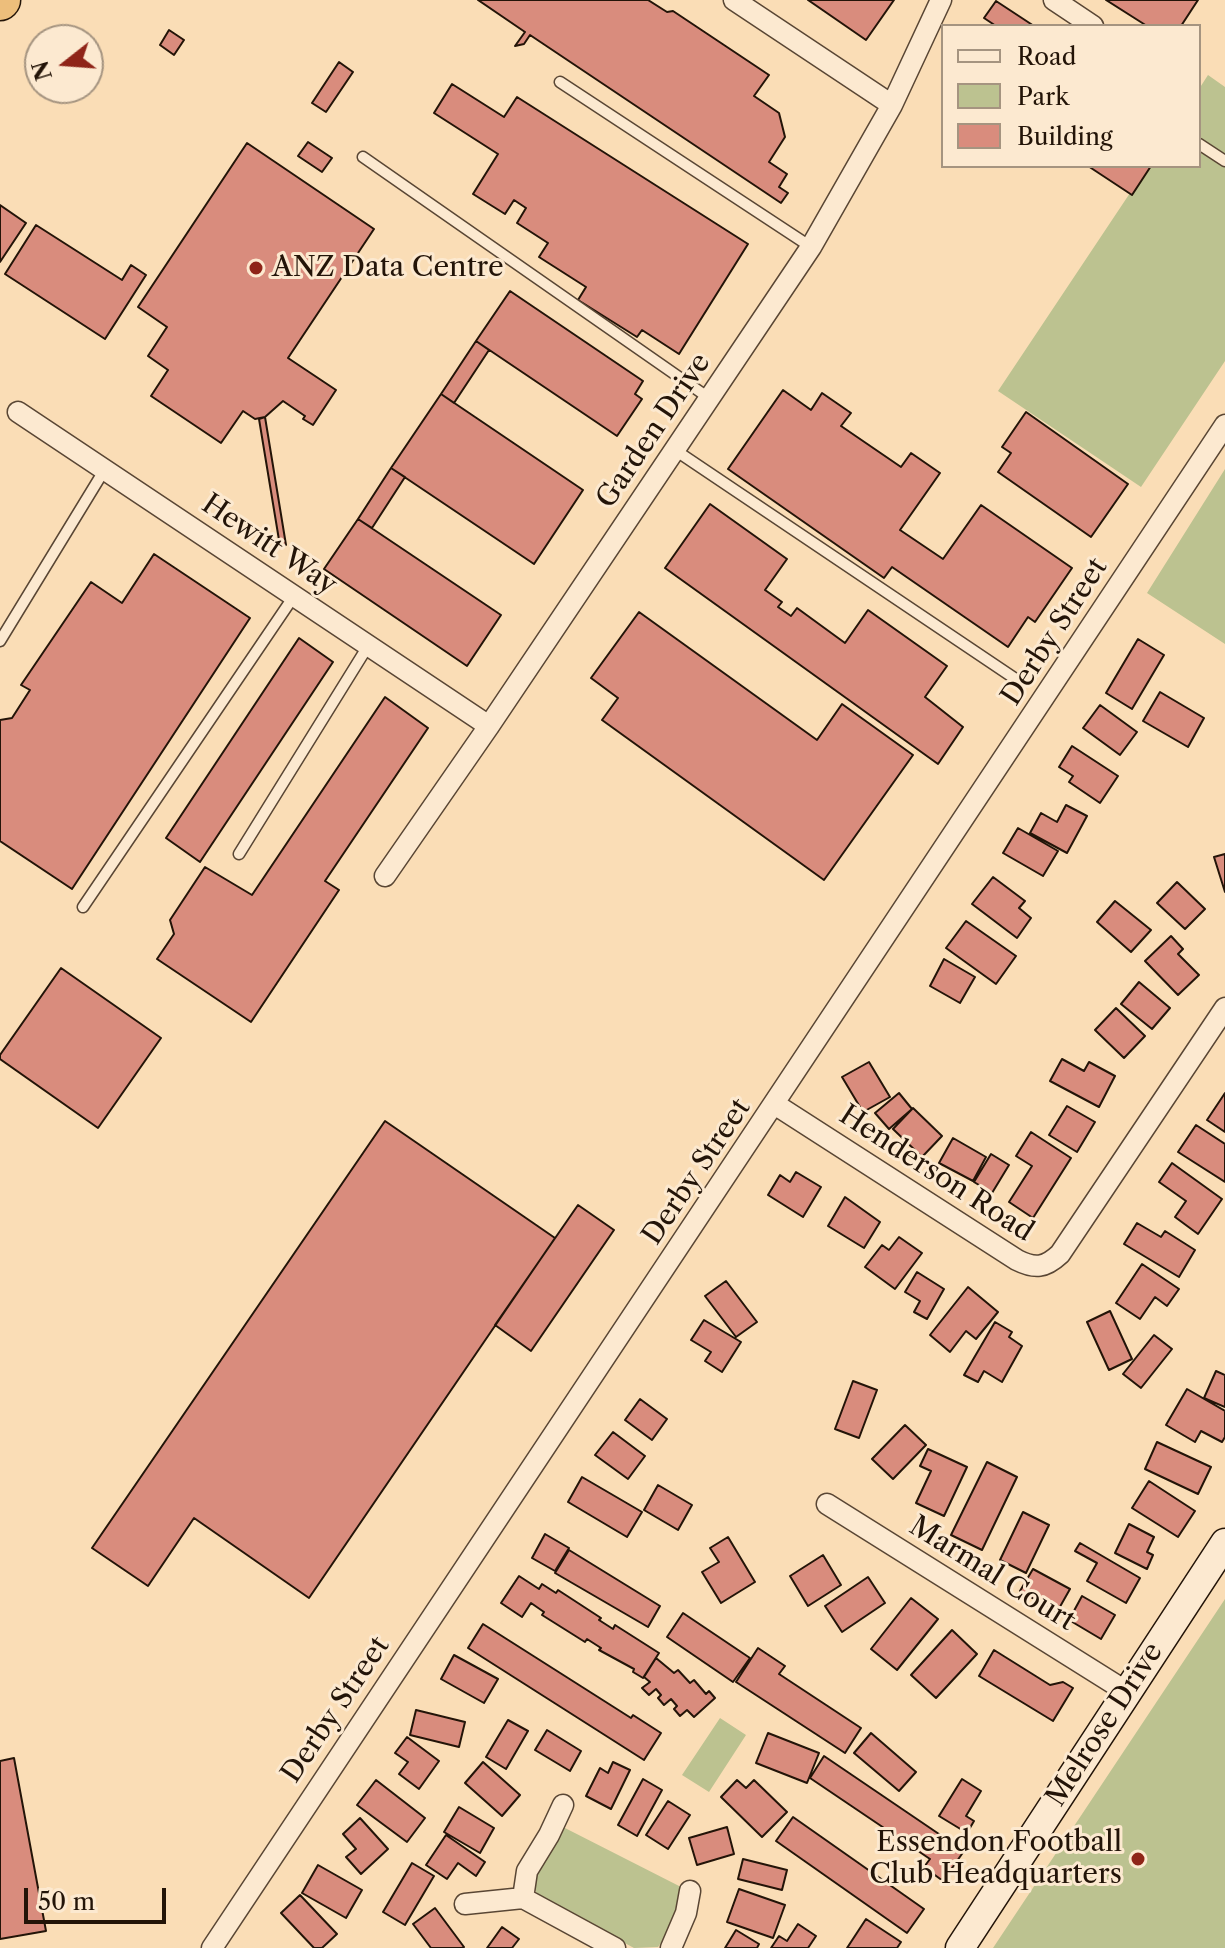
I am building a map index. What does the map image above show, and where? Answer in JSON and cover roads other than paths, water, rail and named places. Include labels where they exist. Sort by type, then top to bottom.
[{"type":"street","points":[[734,0],[892,105]]},
{"type":"street","name":"Garden Drive","points":[[385,876],[811,247],[892,105],[941,0]]},
{"type":"street","points":[[1054,0],[1090,24]]},
{"type":"street","name":"Hewitt Way","points":[[18,412],[489,726]]},
{"type":"street","name":"Derby Street","points":[[212,1948],[776,1105],[1225,425]]},
{"type":"street","name":"Henderson Road","points":[[776,1105],[1017,1260],[1031,1267],[1041,1267],[1060,1254],[1225,1008]]},
{"type":"street","name":"Marmal Court","points":[[827,1504],[1127,1692]]},
{"type":"street","name":"Melrose Drive","points":[[960,1948],[1225,1543]]},
{"type":"street","points":[[523,1898],[527,1871],[563,1805]]},
{"type":"street","points":[[671,1948],[686,1913],[690,1891]]},
{"type":"street","points":[[465,1904],[523,1898],[615,1948]]},
{"type":"lane","points":[[560,82],[811,247]]},
{"type":"lane","points":[[1201,145],[1225,161]]},
{"type":"lane","points":[[363,157],[709,398]]},
{"type":"lane","points":[[675,450],[1020,682]]},
{"type":"lane","points":[[0,641],[105,469]]},
{"type":"lane","points":[[83,907],[294,596]]},
{"type":"lane","points":[[239,854],[368,646]]},
{"type":"place","name":"ANZ Data Centre","points":[[256,268]]},
{"type":"place","name":"Essendon Football Club Headquarters","points":[[1138,1859]]}]
